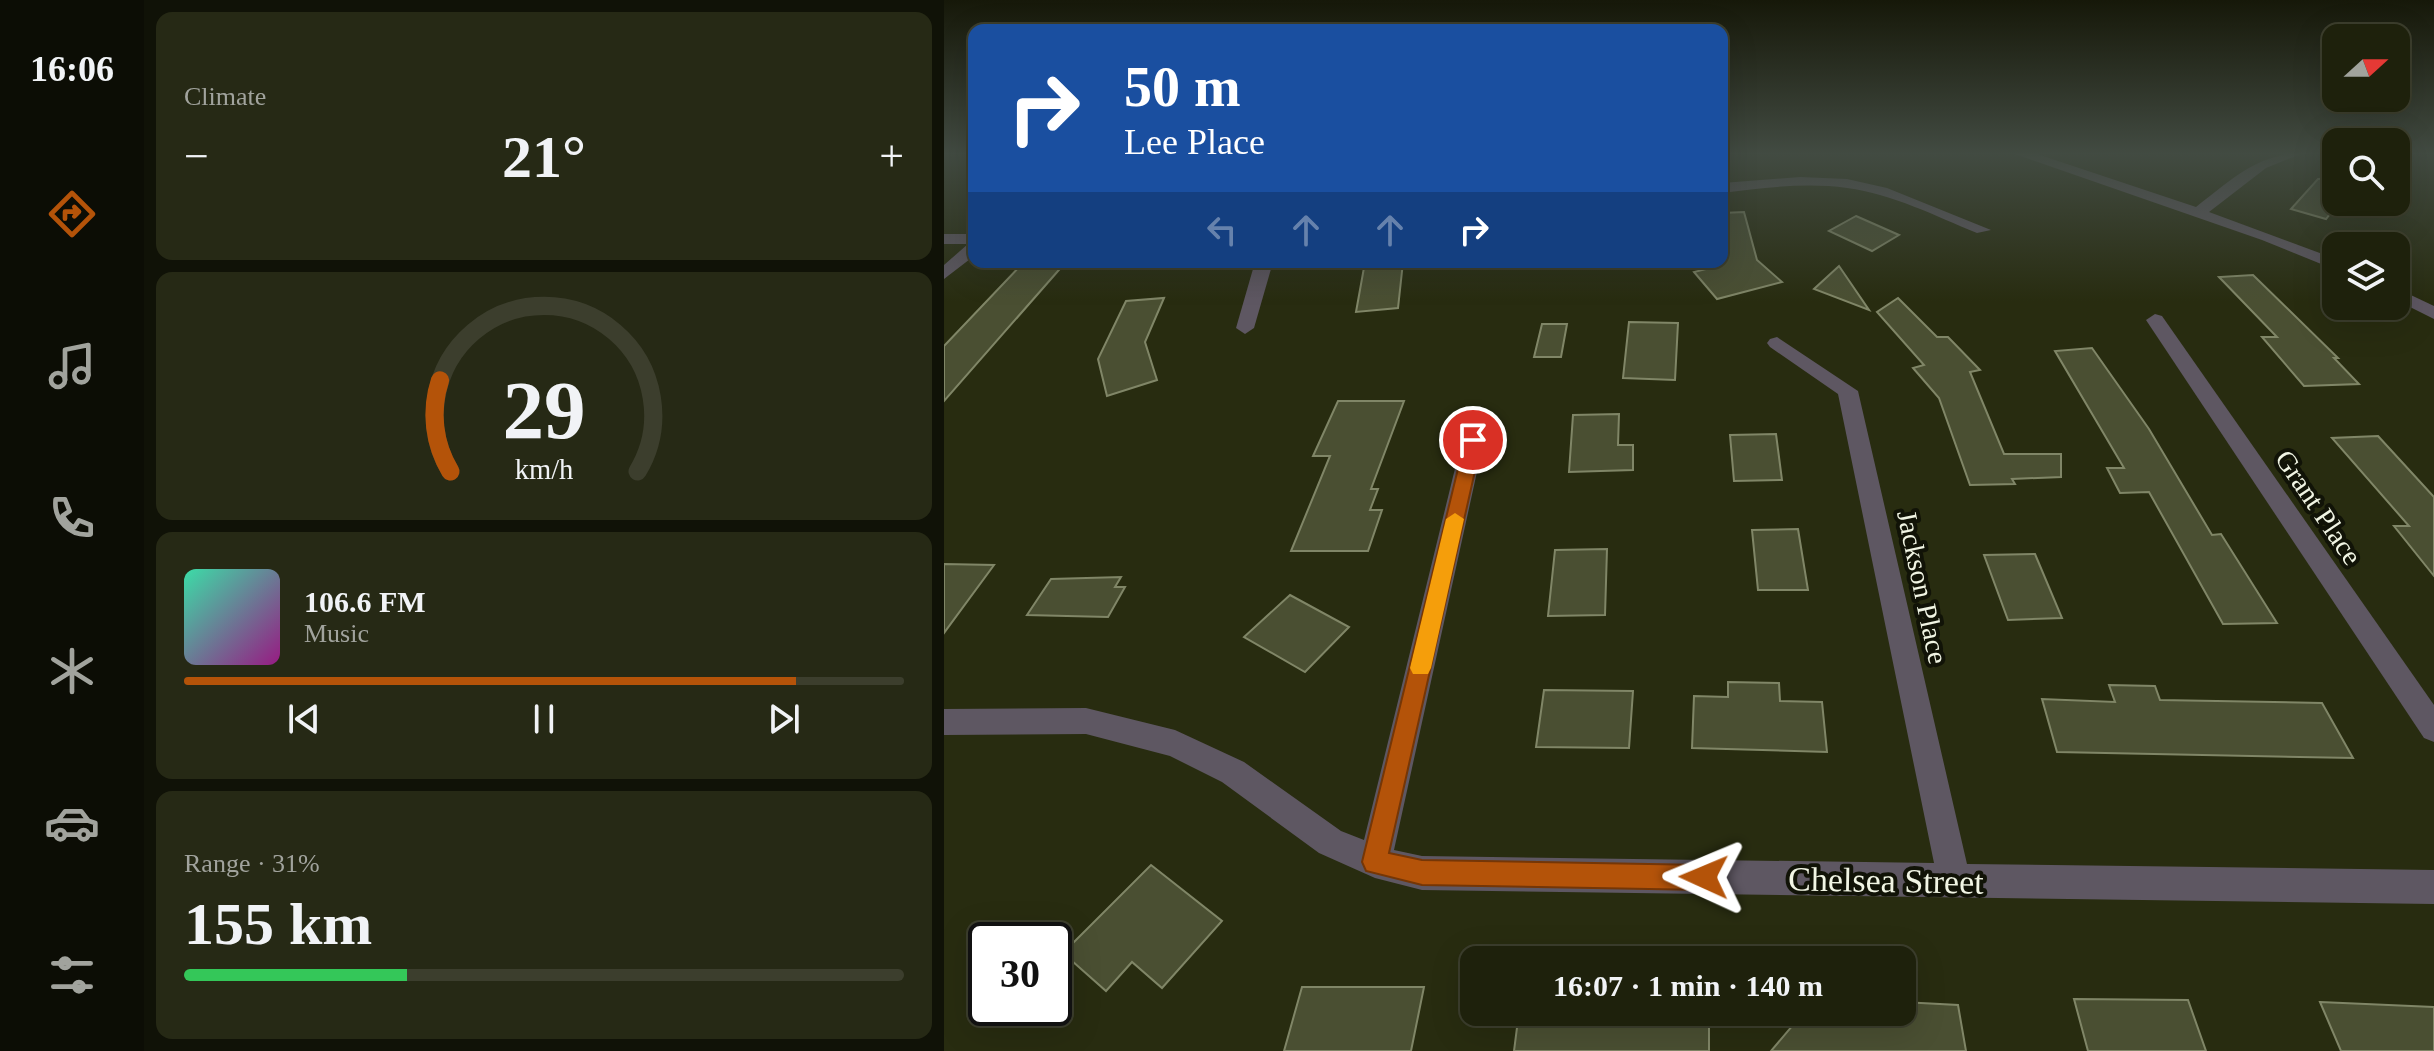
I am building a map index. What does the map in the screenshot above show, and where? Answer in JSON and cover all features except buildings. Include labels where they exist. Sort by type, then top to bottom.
[{"type":"street","points":[[1911,202],[1983,230]]},
{"type":"street","points":[[2165,202],[2322,260]]},
{"type":"street","points":[[2198,213],[2212,202]]},
{"type":"street","points":[[944,239],[968,239]]},
{"type":"street","points":[[944,274],[968,252]]},
{"type":"street","points":[[1245,328],[1262,268]]},
{"type":"street","points":[[2410,300],[2434,313]]},
{"type":"street","name":"Grant Place","points":[[2155,320],[2434,729]]},
{"type":"street","name":"Jackson Place","points":[[1777,343],[1848,391],[1954,881]]},
{"type":"street","points":[[1375,862],[1473,440]]},
{"type":"street","name":"Chelsea Street","points":[[944,722],[1086,721],[1175,744],[1233,772],[1330,842],[1375,862],[1422,873],[2434,887]]},
{"type":"slow traffic","points":[[1420,668],[1455,519]]},
{"type":"route","points":[[1473,440],[1375,862],[1422,873],[1704,877]]}]
